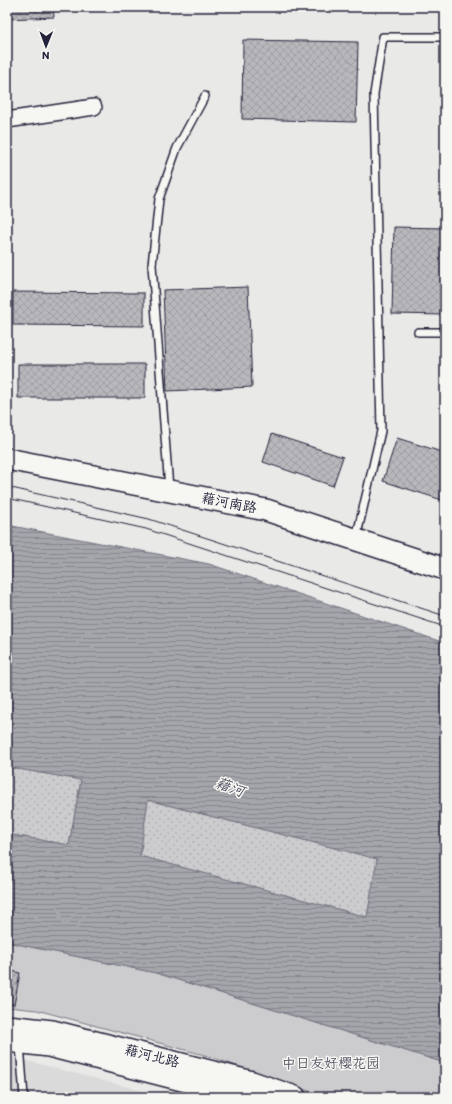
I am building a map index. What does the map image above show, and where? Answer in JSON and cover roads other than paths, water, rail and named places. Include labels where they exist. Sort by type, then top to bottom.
[{"type":"main road","name":"藉河南路","points":[[7,459],[266,510],[445,569]]},
{"type":"main road","name":"藉河北路","points":[[7,1026],[60,1033],[252,1082],[295,1097]]},
{"type":"main road","name":"藉河北路","points":[[13,1042],[50,1046],[249,1097]]},
{"type":"street","points":[[7,120],[94,107]]},
{"type":"lane","points":[[356,540],[380,431],[374,94],[382,37],[445,36]]},
{"type":"lane","points":[[169,491],[152,265],[159,199],[177,148],[205,96]]},
{"type":"lane","points":[[418,332],[445,332]]},
{"type":"lane","points":[[13,1042],[24,1097]]},
{"type":"water","name":"藉河","points":[[7,525],[209,564],[445,643],[445,931],[440,948],[445,950],[445,1063],[156,973],[7,942],[7,834],[69,845],[81,780],[7,767]],"holes":[[[148,800],[377,859],[367,917],[140,856]]]},
{"type":"tram line","points":[[7,487],[149,519],[445,616]]},
{"type":"tram line","points":[[7,498],[146,529],[445,627]]},
{"type":"park label","name":"中日友好樱花园","points":[[331,1063]]}]
